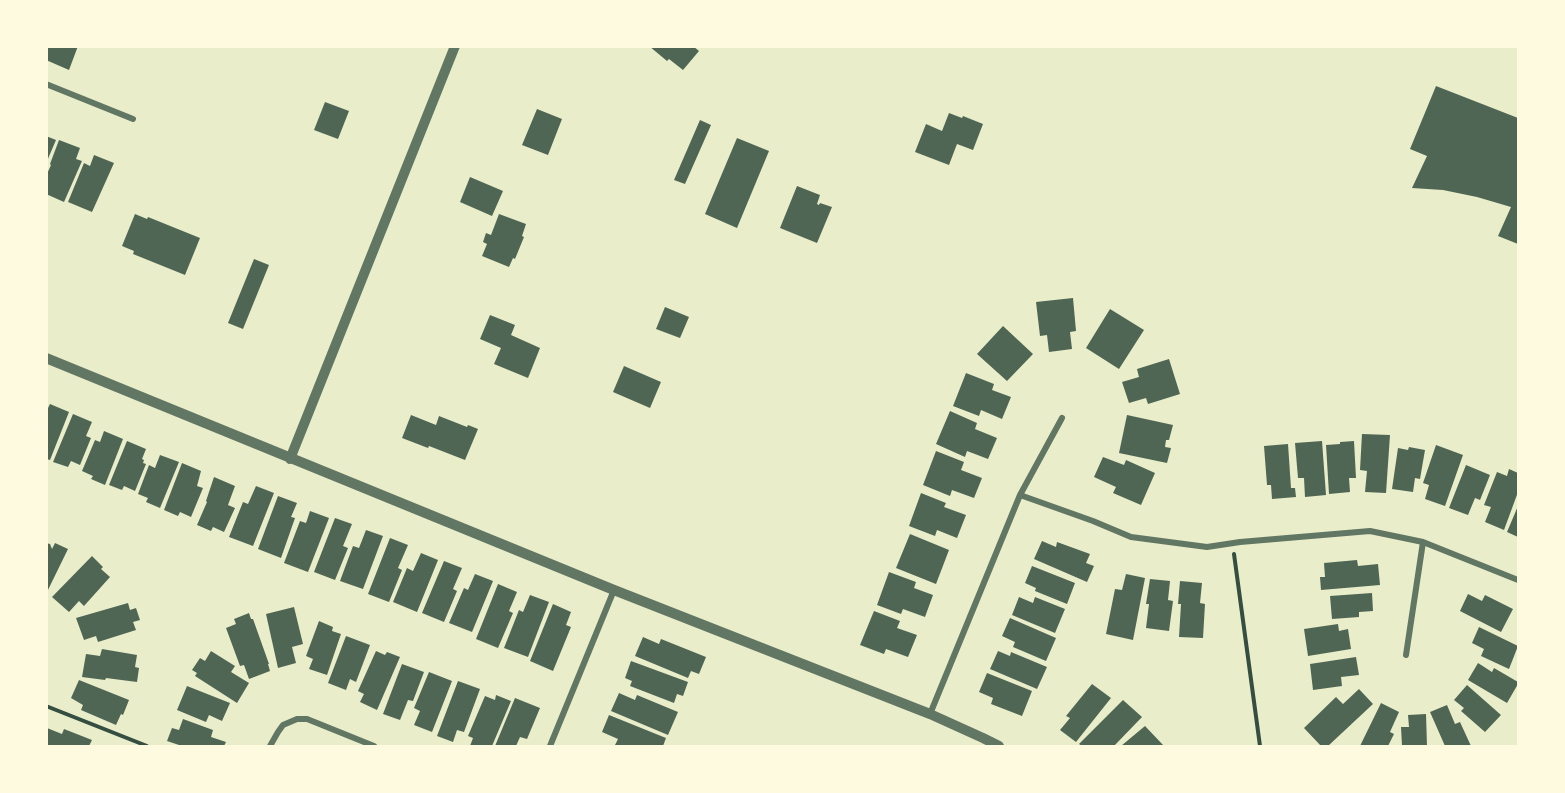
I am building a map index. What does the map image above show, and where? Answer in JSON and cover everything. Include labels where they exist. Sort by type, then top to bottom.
[{"type":"street","points":[[290,459],[456,46]]},
{"type":"street","points":[[46,84],[133,119]]},
{"type":"street","points":[[46,358],[614,590],[930,714],[999,747]]},
{"type":"street","points":[[930,714],[1020,495],[1062,418]]},
{"type":"street","points":[[1020,495],[1093,520],[1131,537],[1207,547],[1370,531],[1423,542],[1518,580]]},
{"type":"street","points":[[1406,655],[1423,542]]},
{"type":"street","points":[[550,747],[614,590]]},
{"type":"street","points":[[270,747],[283,725],[297,718],[307,719],[374,747]]},
{"type":"path","points":[[1232,543],[1260,747]]},
{"type":"path","points":[[46,706],[147,747]]},
{"type":"building","points":[[46,46],[78,46],[69,70],[46,60]]},
{"type":"building","points":[[649,46],[693,46],[699,51],[683,70],[669,59],[667,61]]},
{"type":"building","points":[[1436,86],[1518,118],[1518,244],[1498,236],[1511,207],[1443,190],[1412,188],[1427,156],[1410,149]]},
{"type":"building","points":[[325,102],[349,111],[338,139],[314,130]]},
{"type":"building","points":[[537,109],[562,119],[548,155],[522,145]]},
{"type":"building","points":[[949,113],[983,124],[973,150],[957,144],[949,165],[915,152],[926,124],[942,131]]},
{"type":"building","points":[[700,120],[711,125],[685,184],[674,180]]},
{"type":"building","points":[[46,136],[56,140],[47,161],[46,161]]},
{"type":"building","points":[[737,138],[769,151],[737,228],[705,214]]},
{"type":"building","points":[[59,140],[80,148],[76,159],[82,161],[64,202],[46,194],[46,176]]},
{"type":"building","points":[[94,155],[114,163],[92,212],[68,202],[84,163],[90,166]]},
{"type":"building","points":[[470,177],[503,191],[492,216],[460,202]]},
{"type":"building","points":[[797,186],[820,195],[817,204],[832,207],[817,243],[780,228]]},
{"type":"building","points":[[135,214],[200,238],[185,275],[133,254],[134,251],[122,246]]},
{"type":"building","points":[[499,214],[526,224],[522,236],[524,237],[509,267],[482,256],[487,244],[483,242],[486,233],[491,235]]},
{"type":"building","points":[[254,259],[269,265],[243,329],[228,323]]},
{"type":"building","points":[[1073,298],[1076,331],[1070,332],[1072,349],[1049,352],[1047,335],[1040,336],[1036,302]]},
{"type":"building","points":[[665,307],[689,317],[680,338],[656,329]]},
{"type":"building","points":[[1110,309],[1144,330],[1119,369],[1086,348]]},
{"type":"building","points":[[490,315],[515,325],[511,335],[540,348],[528,378],[494,364],[501,348],[480,339]]},
{"type":"building","points":[[1003,326],[1033,354],[1007,381],[977,354]]},
{"type":"building","points":[[1169,359],[1180,394],[1148,404],[1146,398],[1129,403],[1122,382],[1139,377],[1137,369]]},
{"type":"building","points":[[624,366],[661,382],[650,408],[613,392]]},
{"type":"building","points":[[966,373],[994,384],[992,390],[1011,397],[1002,419],[981,410],[979,416],[953,406]]},
{"type":"building","points":[[50,404],[69,412],[50,460],[46,459],[46,412]]},
{"type":"building","points":[[950,411],[977,423],[975,429],[997,438],[988,459],[967,451],[965,457],[936,444]]},
{"type":"building","points":[[73,414],[92,422],[86,436],[91,438],[80,465],[71,461],[68,467],[53,462]]},
{"type":"building","points":[[411,415],[436,425],[439,416],[478,429],[465,460],[402,438]]},
{"type":"building","points":[[1127,415],[1173,425],[1169,440],[1166,440],[1165,447],[1171,448],[1167,463],[1119,453]]},
{"type":"building","points":[[104,431],[123,439],[105,485],[91,479],[93,476],[82,471],[95,440],[100,442]]},
{"type":"building","points":[[1362,434],[1390,435],[1386,493],[1365,492],[1367,471],[1360,470]]},
{"type":"building","points":[[127,441],[146,449],[142,459],[146,464],[135,491],[124,486],[122,490],[109,485]]},
{"type":"building","points":[[1322,441],[1326,495],[1305,497],[1304,478],[1298,478],[1295,443]]},
{"type":"building","points":[[1354,441],[1356,478],[1349,478],[1350,492],[1329,494],[1326,445]]},
{"type":"building","points":[[1288,444],[1291,488],[1295,488],[1296,497],[1272,499],[1271,485],[1267,485],[1264,446]]},
{"type":"building","points":[[1436,445],[1463,455],[1445,506],[1425,499],[1429,485],[1423,483]]},
{"type":"building","points":[[1409,447],[1425,450],[1420,479],[1415,478],[1413,492],[1392,489],[1398,448],[1408,450]]},
{"type":"building","points":[[936,451],[964,462],[961,470],[982,478],[974,498],[952,490],[950,496],[923,485]]},
{"type":"building","points":[[160,455],[179,462],[160,508],[146,502],[148,498],[138,494],[149,465],[155,468]]},
{"type":"building","points":[[1103,457],[1124,465],[1126,460],[1155,473],[1141,505],[1113,493],[1116,487],[1094,477]]},
{"type":"building","points":[[182,463],[201,471],[197,486],[203,488],[191,517],[180,512],[178,516],[164,510]]},
{"type":"building","points":[[1466,465],[1490,475],[1480,500],[1475,498],[1468,515],[1449,508]]},
{"type":"building","points":[[1509,469],[1518,473],[1518,492],[1504,530],[1485,522],[1491,507],[1484,505],[1497,472],[1507,476]]},
{"type":"building","points":[[214,477],[235,486],[228,505],[235,508],[224,532],[213,527],[211,531],[197,525]]},
{"type":"building","points":[[256,486],[274,493],[253,546],[229,537],[243,502],[248,504]]},
{"type":"building","points":[[921,493],[946,503],[944,507],[966,515],[957,538],[937,530],[935,536],[909,526]]},
{"type":"building","points":[[278,496],[297,503],[291,517],[295,518],[281,558],[258,549]]},
{"type":"building","points":[[1518,506],[1518,537],[1507,532]]},
{"type":"building","points":[[310,511],[329,518],[308,572],[284,563],[300,521],[306,523]]},
{"type":"building","points":[[335,518],[352,524],[343,546],[348,548],[335,580],[314,572]]},
{"type":"building","points":[[366,530],[383,536],[363,589],[340,581],[353,546],[359,548]]},
{"type":"building","points":[[910,534],[949,550],[936,584],[896,568]]},
{"type":"building","points":[[390,538],[408,545],[398,568],[402,570],[389,602],[368,594]]},
{"type":"building","points":[[1042,541],[1056,547],[1057,542],[1090,554],[1086,563],[1094,566],[1087,582],[1034,559]]},
{"type":"building","points":[[46,543],[50,544],[52,549],[55,543],[68,549],[46,594]]},
{"type":"building","points":[[421,553],[438,560],[417,612],[393,602],[407,568],[413,571]]},
{"type":"building","points":[[92,556],[110,577],[84,606],[79,601],[69,612],[52,597]]},
{"type":"building","points":[[1357,560],[1358,566],[1378,564],[1380,585],[1321,590],[1320,577],[1325,577],[1324,563]]},
{"type":"building","points":[[444,561],[462,568],[453,589],[457,591],[444,622],[422,613]]},
{"type":"building","points":[[1032,566],[1075,583],[1067,604],[1035,591],[1036,588],[1025,583]]},
{"type":"building","points":[[889,572],[916,582],[914,588],[933,595],[925,617],[903,609],[901,614],[877,605]]},
{"type":"building","points":[[475,574],[493,581],[472,632],[449,623],[464,588],[468,590]]},
{"type":"building","points":[[1126,574],[1145,578],[1133,640],[1106,634],[1115,589],[1122,590]]},
{"type":"building","points":[[1150,579],[1170,581],[1168,600],[1173,601],[1169,631],[1146,628],[1149,604],[1146,604]]},
{"type":"building","points":[[1180,581],[1202,583],[1200,603],[1205,604],[1203,638],[1179,637]]},
{"type":"building","points":[[498,584],[517,592],[509,611],[513,613],[498,648],[476,639]]},
{"type":"building","points":[[1372,593],[1373,611],[1359,612],[1359,617],[1332,619],[1330,596]]},
{"type":"building","points":[[1468,594],[1482,601],[1485,595],[1513,609],[1501,632],[1460,611]]},
{"type":"building","points":[[530,595],[549,602],[528,657],[504,648],[519,610],[523,612]]},
{"type":"building","points":[[1019,597],[1033,603],[1035,597],[1065,609],[1055,633],[1012,615]]},
{"type":"building","points":[[128,603],[130,610],[136,608],[140,620],[133,622],[136,630],[98,642],[96,636],[84,640],[76,618]]},
{"type":"building","points":[[553,604],[571,612],[566,625],[571,627],[553,671],[530,661]]},
{"type":"building","points":[[294,607],[303,644],[292,647],[296,663],[278,668],[266,614]]},
{"type":"building","points":[[874,611],[900,621],[897,628],[917,635],[908,657],[886,649],[884,654],[860,645]]},
{"type":"building","points":[[249,613],[270,671],[249,679],[244,665],[240,666],[226,628],[236,624],[234,619]]},
{"type":"building","points":[[1010,618],[1056,638],[1046,661],[1013,647],[1015,642],[1002,636]]},
{"type":"building","points":[[319,621],[333,627],[332,631],[341,634],[327,675],[309,669],[313,659],[306,656]]},
{"type":"building","points":[[1338,624],[1339,631],[1348,629],[1351,649],[1308,656],[1304,629]]},
{"type":"building","points":[[1479,627],[1518,646],[1509,669],[1481,656],[1484,649],[1472,643]]},
{"type":"building","points":[[346,636],[370,645],[356,682],[350,679],[346,690],[328,683]]},
{"type":"building","points":[[643,637],[659,644],[661,639],[706,657],[699,674],[691,671],[688,678],[635,656]]},
{"type":"building","points":[[102,649],[137,655],[135,667],[139,668],[137,682],[82,677],[86,654],[100,656]]},
{"type":"building","points":[[211,651],[235,666],[231,672],[249,683],[237,703],[195,676],[197,673],[192,670],[200,658],[205,661]]},
{"type":"building","points":[[376,651],[400,657],[377,710],[360,702],[364,694],[358,691]]},
{"type":"building","points":[[998,651],[1010,656],[1011,652],[1047,667],[1037,689],[990,669]]},
{"type":"building","points":[[1356,657],[1359,675],[1341,677],[1342,686],[1313,690],[1310,664]]},
{"type":"building","points":[[631,661],[688,682],[683,696],[677,694],[674,703],[630,686],[632,681],[625,678]]},
{"type":"building","points":[[1478,663],[1492,672],[1494,668],[1518,682],[1507,703],[1468,680]]},
{"type":"building","points":[[402,664],[424,672],[413,701],[408,700],[400,720],[383,714]]},
{"type":"building","points":[[429,672],[452,681],[432,732],[414,725],[420,711],[414,708]]},
{"type":"building","points":[[987,673],[1032,691],[1022,716],[991,704],[993,698],[979,692]]},
{"type":"building","points":[[79,680],[129,700],[116,725],[81,710],[83,705],[71,698]]},
{"type":"building","points":[[458,681],[480,689],[464,732],[457,730],[453,742],[437,736]]},
{"type":"building","points":[[1092,684],[1111,698],[1076,742],[1060,730],[1070,718],[1066,716]]},
{"type":"building","points":[[1467,685],[1501,715],[1485,732],[1461,711],[1464,708],[1454,700]]},
{"type":"building","points":[[187,686],[230,703],[222,721],[209,715],[206,722],[177,710]]},
{"type":"building","points":[[1359,689],[1373,704],[1328,746],[1321,746],[1304,728],[1336,697],[1343,704]]},
{"type":"building","points":[[619,693],[635,700],[637,695],[678,712],[668,735],[611,711]]},
{"type":"building","points":[[496,695],[511,701],[492,746],[470,746],[473,738],[468,736],[485,696],[495,700]]},
{"type":"building","points":[[515,698],[540,708],[527,739],[520,737],[516,746],[495,746]]},
{"type":"building","points":[[1123,700],[1142,717],[1114,746],[1082,746],[1079,744]]},
{"type":"building","points":[[1381,703],[1399,712],[1390,732],[1394,734],[1388,746],[1360,746]]},
{"type":"building","points":[[1447,705],[1455,724],[1460,722],[1471,746],[1445,746],[1430,712]]},
{"type":"building","points":[[1426,714],[1427,746],[1402,746],[1401,727],[1409,727],[1408,715]]},
{"type":"building","points":[[609,715],[666,738],[663,746],[615,745],[618,739],[602,732]]},
{"type":"building","points":[[183,719],[213,730],[211,737],[226,742],[224,746],[182,746],[167,741],[172,728],[179,730]]},
{"type":"building","points":[[1145,726],[1164,746],[1121,746]]},
{"type":"building","points":[[47,728],[62,734],[64,729],[92,740],[89,746],[46,746]]}]
